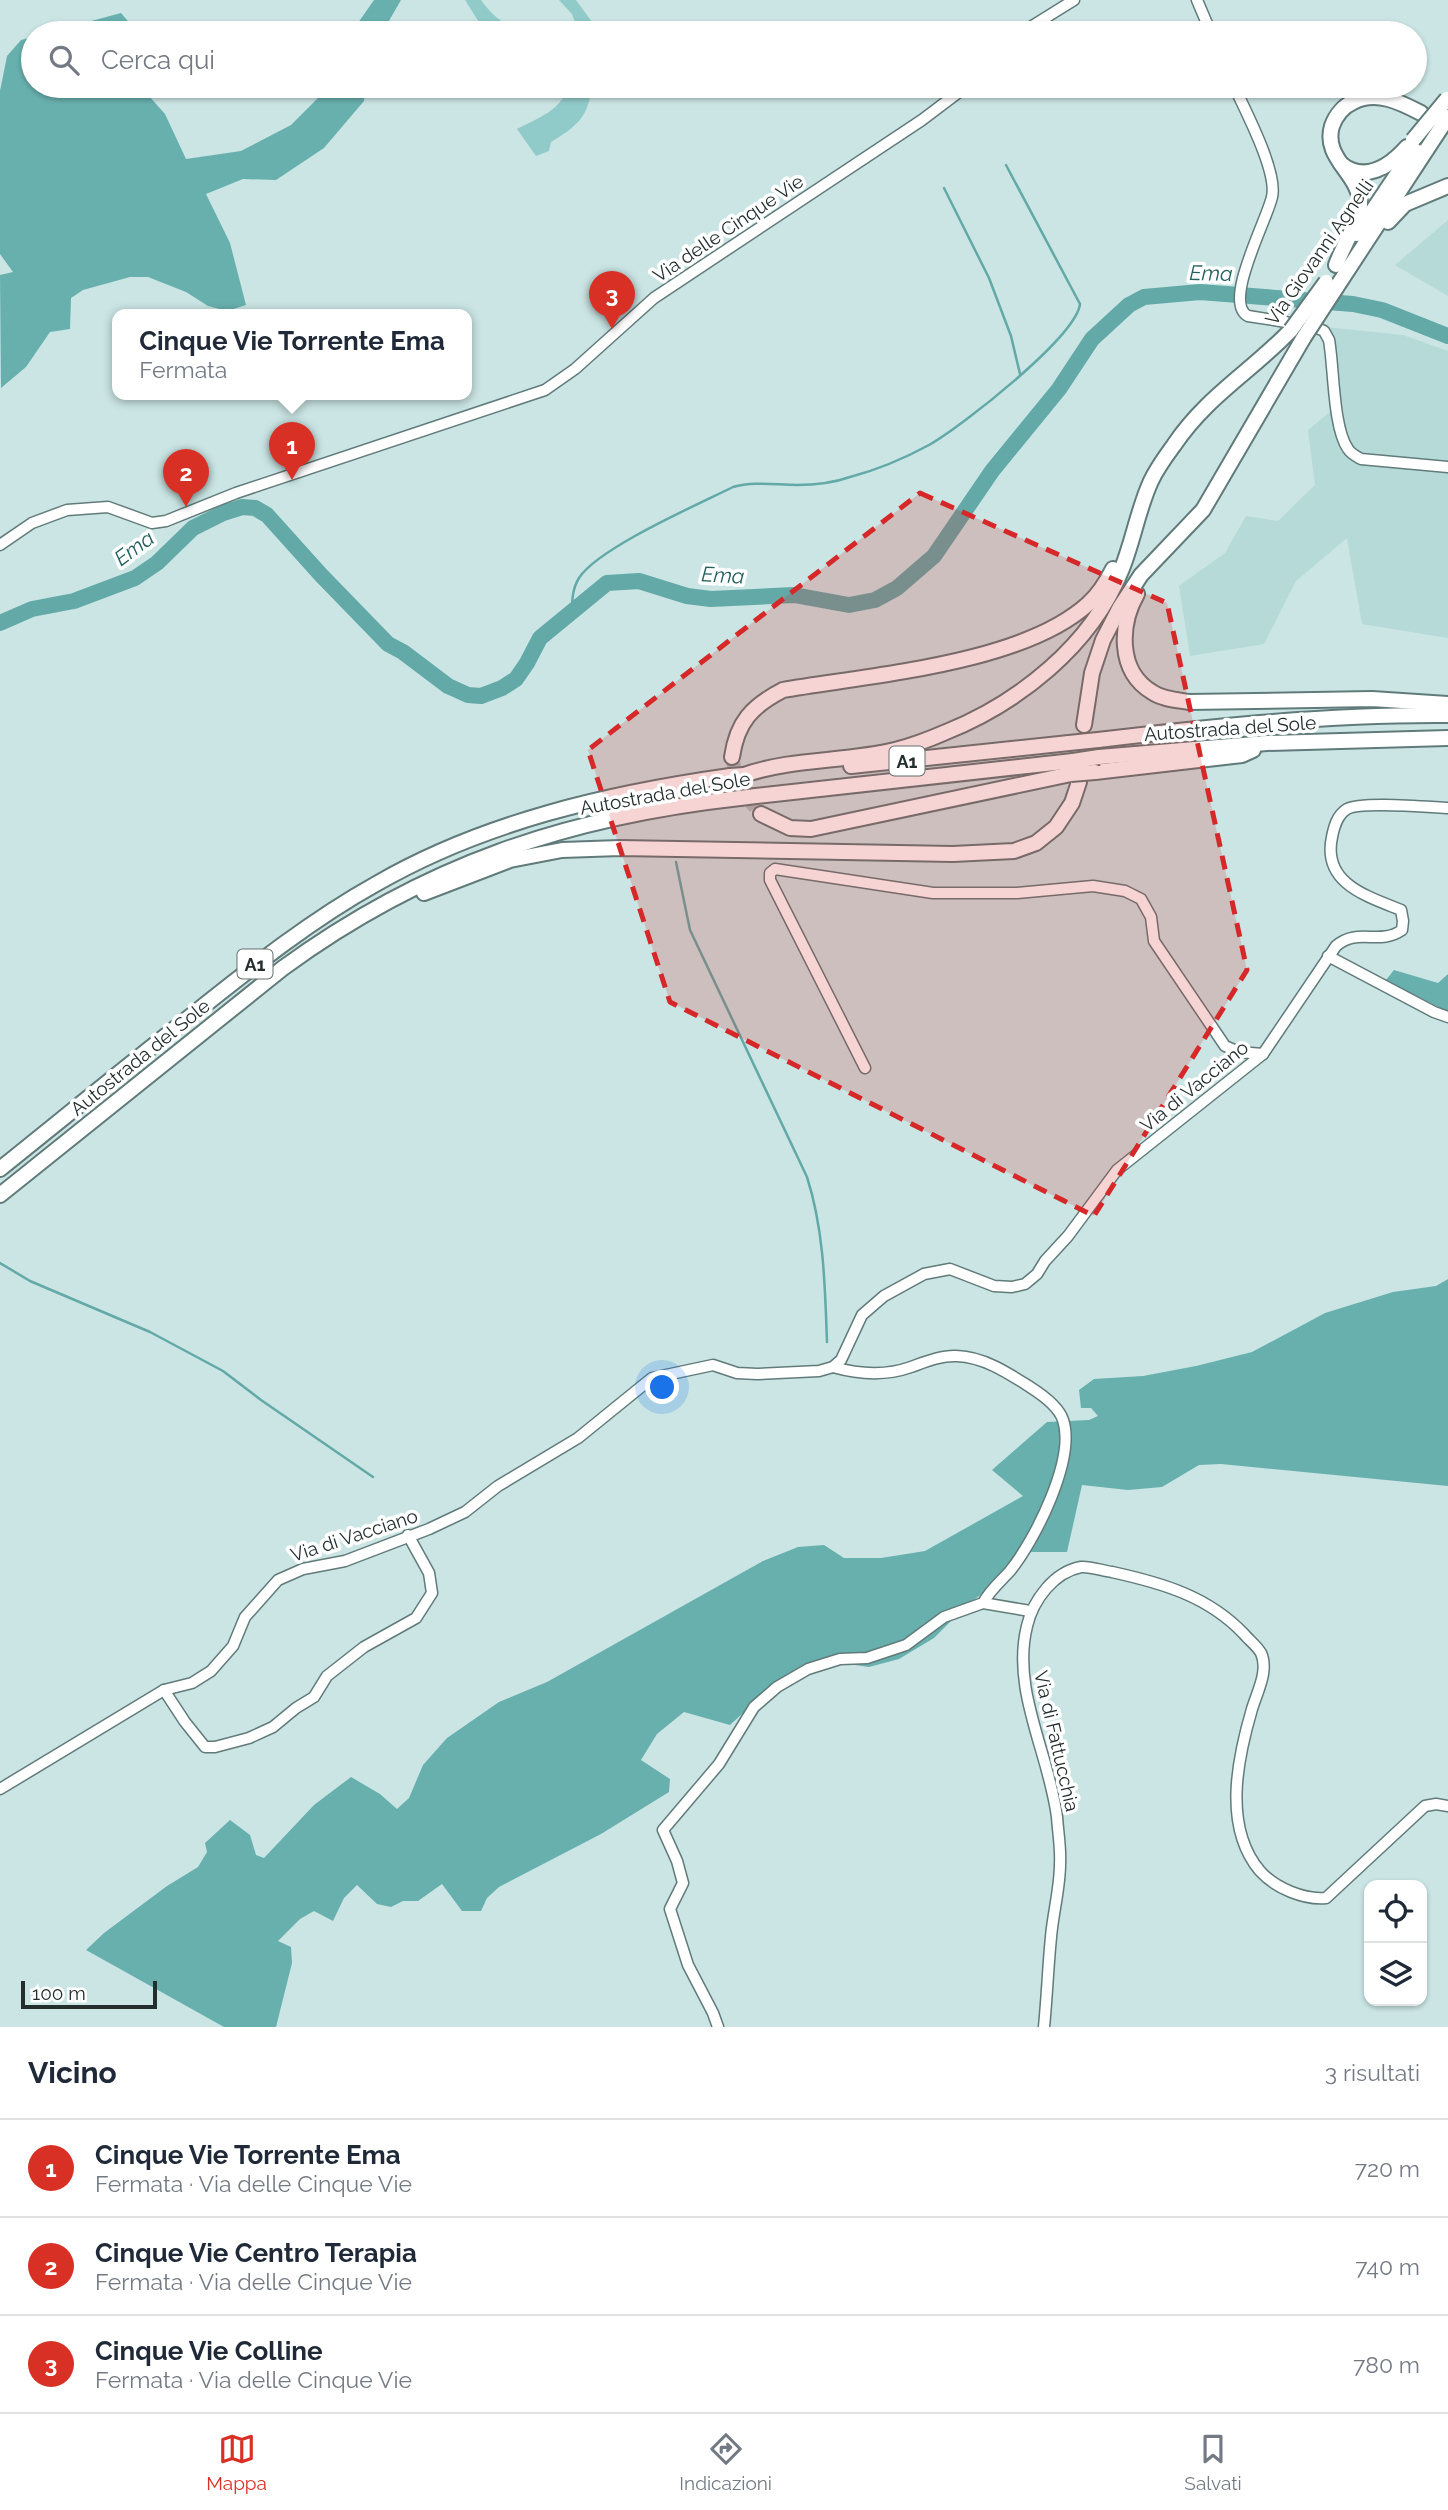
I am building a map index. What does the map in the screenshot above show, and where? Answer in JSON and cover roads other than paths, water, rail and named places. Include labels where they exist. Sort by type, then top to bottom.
[{"type":"highway","points":[[1336,265],[1356,223],[1360,204],[1356,188],[1337,161],[1330,142],[1332,128],[1339,113],[1351,103],[1364,98],[1390,99],[1420,113]]},
{"type":"highway","points":[[1337,161],[1353,172],[1374,171],[1388,165],[1419,144],[1448,98]]},
{"type":"highway","name":"Via Giovanni Agnelli","points":[[1331,285],[1336,265],[1419,144],[1448,117]]},
{"type":"highway","name":"Via Giovanni Agnelli","points":[[1136,529],[1153,478],[1174,443],[1202,408],[1294,330],[1358,254],[1419,144]]},
{"type":"highway","points":[[1358,254],[1405,204],[1448,186]]},
{"type":"highway","name":"Via Giovanni Agnelli","points":[[1155,560],[1203,510],[1226,474],[1294,330]]},
{"type":"highway","points":[[732,757],[739,729],[748,715],[762,701],[783,690],[975,657],[1023,641],[1063,622],[1089,603],[1108,579],[1136,529]]},
{"type":"highway","points":[[737,775],[766,767],[896,750],[946,732],[1024,689],[1096,620],[1121,574],[1136,529]]},
{"type":"highway","points":[[1155,560],[1133,601],[1124,635],[1126,658],[1136,676],[1151,692],[1173,700],[1189,702],[1372,699],[1448,704]]},
{"type":"highway","points":[[1084,725],[1092,673],[1103,640],[1120,607],[1141,575],[1155,560]]},
{"type":"highway","name":"Autostrada del Sole","points":[[0,1169],[270,953],[378,882],[469,840],[544,814],[661,786],[737,775],[898,762],[1233,725],[1448,715]]},
{"type":"highway","name":"Autostrada del Sole","points":[[0,1195],[283,968],[322,940],[399,894],[478,859],[527,841],[635,814],[694,803],[756,796],[1074,772],[1097,765],[1267,743],[1448,738]]},
{"type":"highway","points":[[354,920],[477,871],[526,856],[562,850],[620,848],[953,854],[1014,851],[1036,843],[1056,827],[1072,803],[1074,772],[811,829],[790,828],[761,814]]},
{"type":"street","points":[[1040,21],[1074,0]]},
{"type":"street","points":[[1197,0],[1206,21]]},
{"type":"street","name":"Via delle Cinque Vie","points":[[0,545],[32,523],[67,510],[108,507],[146,522],[166,521],[236,493],[545,390],[575,369],[654,298],[951,98]]},
{"type":"street","points":[[1239,98],[1262,150],[1273,186],[1269,207],[1241,283],[1239,299],[1244,314],[1294,330]]},
{"type":"street","points":[[1317,328],[1324,331],[1329,340],[1339,423],[1350,453],[1361,459],[1448,467]]},
{"type":"street","name":"Via di Vacciano","points":[[0,1789],[164,1690],[192,1683],[211,1671],[233,1646],[245,1617],[278,1580],[303,1569],[345,1560],[429,1529],[465,1512],[498,1486],[578,1438],[652,1378],[713,1365],[737,1373],[757,1374],[819,1371],[833,1367],[841,1360],[862,1315],[884,1296],[924,1274],[950,1269],[994,1286],[1012,1287],[1025,1284],[1038,1274],[1045,1261],[1068,1236],[1117,1170],[1263,1054],[1328,956],[1345,938],[1392,937],[1402,930],[1404,921],[1401,909],[1347,884],[1334,872],[1330,845],[1336,820],[1347,808],[1448,808]]},
{"type":"street","points":[[865,1068],[770,880],[770,873],[775,869],[933,893],[1017,893],[1093,886],[1125,891],[1141,899],[1151,917],[1154,941],[1225,1046],[1239,1052],[1263,1054]]},
{"type":"street","points":[[1328,956],[1448,1017]]},
{"type":"street","name":"Via di Vacciano","points":[[833,1367],[873,1374],[956,1356],[979,1360],[1006,1372],[1042,1395],[1063,1417],[1067,1438],[1060,1477],[1025,1548],[1010,1570],[991,1589],[983,1603]]},
{"type":"street","points":[[164,1690],[205,1747],[249,1738],[273,1727],[314,1697],[327,1675],[364,1647],[416,1618],[432,1593],[429,1573],[408,1535]]},
{"type":"street","name":"Via di Fattucchia","points":[[1044,2027],[1060,1865],[1057,1816],[1050,1774],[1033,1721],[1021,1668],[1023,1643],[1031,1611],[1059,1574],[1083,1567],[1144,1579],[1197,1597],[1236,1626],[1260,1651],[1264,1663],[1261,1684],[1242,1743],[1236,1793],[1240,1834],[1250,1859],[1270,1882],[1306,1896],[1326,1898],[1425,1806],[1448,1806]]},
{"type":"street","points":[[718,2027],[688,1965],[670,1909],[683,1883],[677,1861],[663,1830],[719,1764],[754,1707],[777,1687],[808,1669],[839,1659],[867,1658],[906,1645],[944,1617],[983,1603],[1031,1611]]},
{"type":"waterway","points":[[572,614],[572,600],[577,582],[590,566],[627,541],[674,515],[741,485],[831,482],[891,463],[945,435],[990,401],[1039,358],[1074,319],[1080,304],[1006,165]]},
{"type":"waterway","points":[[944,188],[989,278],[1011,336],[1020,374]]},
{"type":"waterway","name":"Ema","points":[[0,623],[32,609],[74,601],[135,578],[157,563],[193,528],[223,513],[242,507],[255,508],[267,515],[388,644],[448,686],[468,695],[481,696],[516,679],[540,638],[607,583],[639,581],[687,596],[711,599],[794,595],[849,605],[875,600],[897,588],[934,556],[992,471],[1059,389],[1092,339],[1129,305],[1144,297],[1200,292],[1353,304],[1382,310],[1448,336]]},
{"type":"waterway","points":[[676,862],[690,930],[807,1177],[820,1238],[827,1342]]},
{"type":"waterway","points":[[0,1263],[30,1281],[150,1332],[223,1371],[373,1477]]},
{"type":"tunnel","points":[[732,757],[742,788],[761,814]]},
{"type":"place","name":"Cinque Vie Colline","points":[[612,329]]},
{"type":"place","name":"Cinque Vie Torrente Ema","points":[[292,480]]},
{"type":"place","name":"Cinque Vie Centro Terapia","points":[[186,507]]}]
